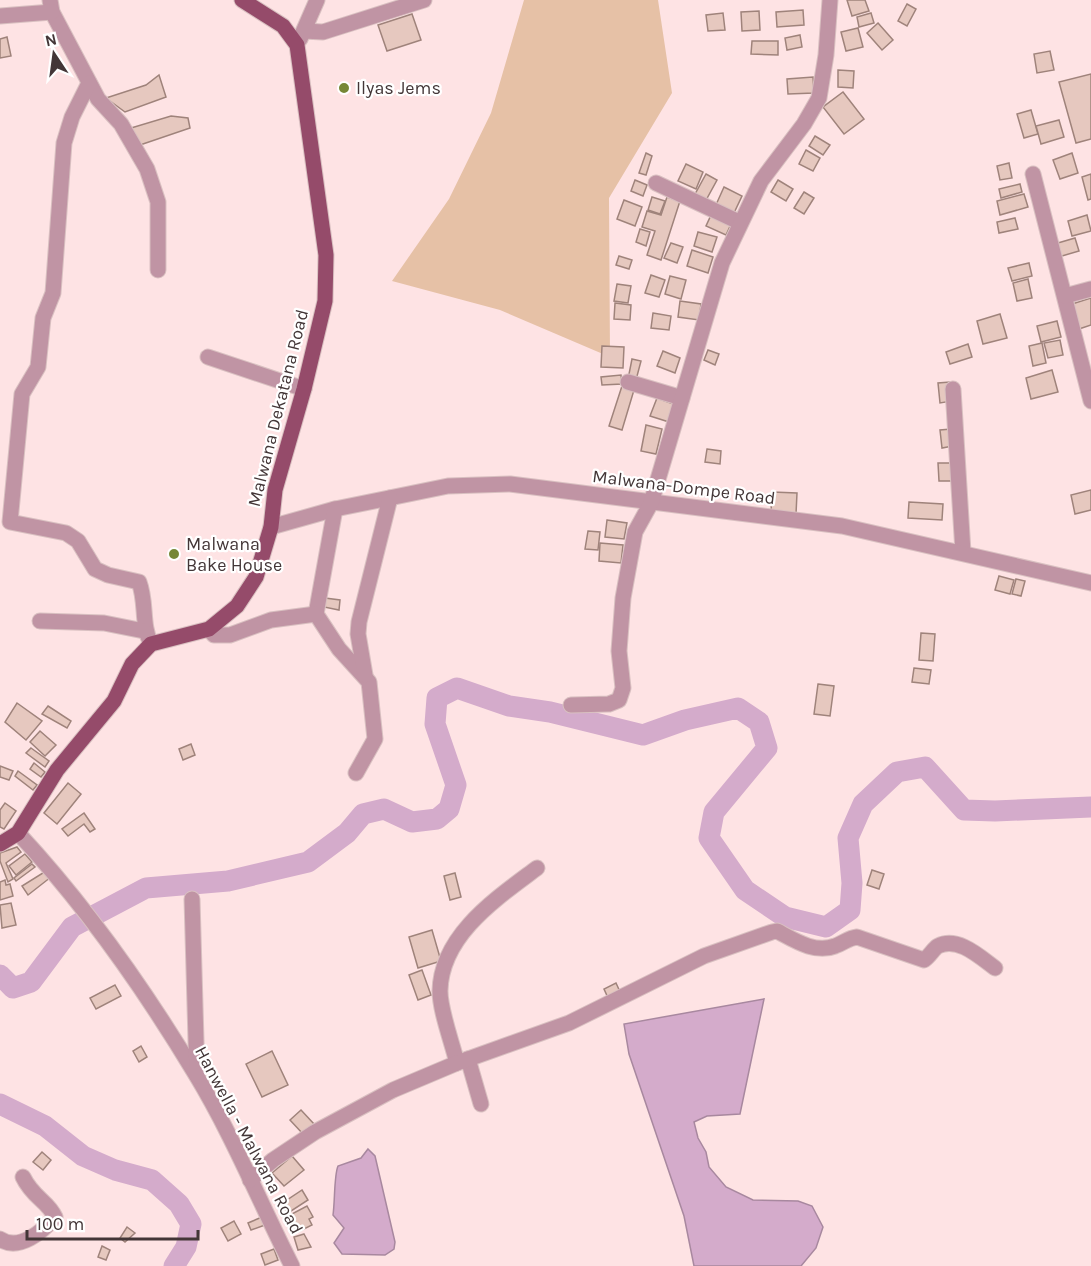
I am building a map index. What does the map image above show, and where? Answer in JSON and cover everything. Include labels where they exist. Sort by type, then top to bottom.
[{"type":"main road","points":[[242,0],[300,38]]},
{"type":"main road","name":"Malwana Dekatana Road","points":[[148,638],[209,628],[237,606],[256,577],[271,527],[275,490],[304,389],[325,301],[326,255],[300,38]]},
{"type":"main road","points":[[0,843],[18,833],[57,770],[114,701],[148,638]]},
{"type":"street","points":[[300,38],[316,0]]},
{"type":"street","points":[[300,38],[424,0]]},
{"type":"street","points":[[571,705],[609,704],[619,700],[623,688],[619,651],[623,598],[635,532],[651,503],[722,263],[761,181],[804,124],[819,98],[826,55],[830,0]]},
{"type":"street","points":[[0,16],[51,6],[98,99],[121,124],[147,169],[158,202],[158,270]]},
{"type":"street","points":[[40,621],[104,623],[148,638],[139,582],[108,575],[95,568],[78,541],[66,533],[5,522],[22,394],[38,367],[43,318],[53,293],[64,143],[72,117],[89,82]]},
{"type":"street","points":[[1033,174],[1091,401]]},
{"type":"street","points":[[656,183],[740,222]]},
{"type":"street","points":[[1065,296],[1091,290]]},
{"type":"street","points":[[208,357],[304,389]]},
{"type":"street","points":[[628,382],[682,399]]},
{"type":"street","points":[[953,388],[963,552]]},
{"type":"street","name":"Malwana-Dompe Road","points":[[271,527],[335,509],[448,486],[510,484],[842,526],[1091,583]]},
{"type":"street","points":[[365,675],[358,634],[359,622],[390,498]]},
{"type":"street","points":[[335,509],[316,614],[339,649],[369,682],[375,739],[356,773]]},
{"type":"street","points":[[209,628],[214,635],[230,635],[271,620],[316,614]]},
{"type":"street","name":"Hanwella - Malwana Road","points":[[18,833],[59,877],[128,969],[197,1076],[292,1266]]},
{"type":"street","points":[[481,1104],[463,1061],[440,993],[443,969],[461,934],[495,900],[537,868]]},
{"type":"street","points":[[192,899],[197,1076]]},
{"type":"street","points":[[250,1180],[273,1160],[315,1132],[393,1090],[463,1061],[569,1023],[704,956],[772,932],[777,931],[804,945],[816,948],[835,947],[848,938],[857,938],[924,960],[937,946],[952,944],[967,948],[995,968]]},
{"type":"street","points":[[0,1239],[8,1244],[17,1243],[43,1231],[55,1217],[52,1210],[30,1193],[23,1177]]},
{"type":"shaded area","points":[[524,0],[658,0],[672,93],[609,198],[610,357],[500,310],[392,281],[449,199],[491,113]]},
{"type":"shaded area","points":[[764,999],[740,1114],[707,1116],[694,1122],[698,1138],[706,1152],[709,1167],[726,1187],[753,1200],[798,1201],[812,1206],[823,1227],[816,1248],[801,1266],[694,1266],[684,1216],[629,1054],[624,1024]]},
{"type":"shaded area","points":[[368,1149],[375,1156],[395,1242],[394,1249],[385,1255],[342,1254],[334,1243],[344,1228],[333,1215],[337,1170],[338,1166],[361,1158]]},
{"type":"building","points":[[847,0],[865,0],[869,11],[852,16]]},
{"type":"building","points":[[907,4],[916,9],[907,26],[898,21]]},
{"type":"building","points":[[803,10],[804,25],[777,27],[776,12]]},
{"type":"building","points":[[759,11],[760,30],[742,31],[741,12]]},
{"type":"building","points":[[723,13],[725,30],[708,31],[706,15]]},
{"type":"building","points":[[871,13],[874,23],[859,27],[857,17]]},
{"type":"building","points":[[412,14],[421,40],[387,51],[378,25]]},
{"type":"building","points":[[878,23],[893,40],[882,50],[867,33]]},
{"type":"building","points":[[858,28],[863,47],[846,51],[841,32]]},
{"type":"building","points":[[800,35],[802,47],[787,50],[785,38]]},
{"type":"building","points":[[7,37],[11,56],[0,58],[0,39]]},
{"type":"building","points":[[752,41],[778,41],[778,55],[751,54]]},
{"type":"building","points":[[1050,51],[1054,70],[1037,73],[1034,54]]},
{"type":"building","points":[[838,70],[854,71],[853,88],[838,87]]},
{"type":"building","points":[[1091,74],[1091,139],[1076,143],[1059,82]]},
{"type":"building","points":[[159,75],[166,97],[125,112],[106,98],[146,85]]},
{"type":"building","points":[[813,77],[814,93],[788,94],[787,79]]},
{"type":"building","points":[[843,92],[864,119],[844,134],[823,107]]},
{"type":"building","points":[[1031,110],[1038,134],[1024,138],[1017,114]]},
{"type":"building","points":[[171,116],[188,118],[190,128],[137,146],[131,128]]},
{"type":"building","points":[[1059,120],[1064,137],[1041,144],[1036,126]]},
{"type":"building","points":[[815,136],[830,145],[823,155],[809,146]]},
{"type":"building","points":[[806,150],[820,158],[813,171],[799,164]]},
{"type":"building","points":[[646,153],[652,156],[646,175],[639,173]]},
{"type":"building","points":[[1072,153],[1078,173],[1060,179],[1053,160]]},
{"type":"building","points":[[1009,163],[1012,178],[1000,180],[997,166]]},
{"type":"building","points":[[686,164],[703,172],[696,189],[678,181]]},
{"type":"building","points":[[706,174],[717,180],[705,202],[694,196]]},
{"type":"building","points":[[1091,174],[1091,199],[1088,200],[1082,177]]},
{"type":"building","points":[[635,180],[647,185],[643,196],[631,191]]},
{"type":"building","points":[[778,180],[793,189],[786,201],[771,192]]},
{"type":"building","points":[[1020,184],[1022,192],[1001,198],[999,189]]},
{"type":"building","points":[[724,187],[742,196],[733,215],[715,207]]},
{"type":"building","points":[[804,192],[814,198],[804,214],[794,208]]},
{"type":"building","points":[[1024,194],[1028,207],[1000,215],[997,201]]},
{"type":"building","points":[[652,197],[665,201],[660,214],[648,210]]},
{"type":"building","points":[[667,197],[680,201],[661,260],[647,255],[655,231],[642,227],[647,211],[661,215]]},
{"type":"building","points":[[624,200],[642,207],[635,226],[617,219]]},
{"type":"building","points":[[712,213],[732,222],[726,235],[706,226]]},
{"type":"building","points":[[1087,215],[1091,231],[1072,236],[1068,221]]},
{"type":"building","points":[[1015,218],[1018,229],[999,233],[997,222]]},
{"type":"building","points":[[640,229],[650,232],[646,246],[636,242]]},
{"type":"building","points":[[698,232],[717,237],[712,252],[694,246]]},
{"type":"building","points":[[1075,238],[1079,251],[1055,258],[1051,245]]},
{"type":"building","points":[[671,243],[683,247],[677,263],[664,258]]},
{"type":"building","points":[[692,250],[713,257],[708,273],[687,266]]},
{"type":"building","points":[[619,256],[632,260],[629,269],[616,265]]},
{"type":"building","points":[[1029,263],[1032,276],[1012,281],[1008,268]]},
{"type":"building","points":[[651,275],[665,280],[659,297],[645,293]]},
{"type":"building","points":[[670,276],[686,280],[681,299],[665,294]]},
{"type":"building","points":[[1028,279],[1032,298],[1017,301],[1013,283]]},
{"type":"building","points":[[617,284],[631,286],[628,303],[614,301]]},
{"type":"building","points":[[1091,298],[1091,325],[1079,329],[1072,304]]},
{"type":"building","points":[[680,301],[701,304],[699,320],[678,317]]},
{"type":"building","points":[[615,303],[631,305],[630,320],[614,319]]},
{"type":"building","points":[[653,313],[671,316],[669,330],[651,328]]},
{"type":"building","points":[[1000,314],[1007,338],[983,344],[977,321]]},
{"type":"building","points":[[1057,321],[1061,337],[1041,342],[1037,326]]},
{"type":"building","points":[[1060,340],[1063,355],[1048,358],[1044,343]]},
{"type":"building","points":[[1042,343],[1046,363],[1033,366],[1029,346]]},
{"type":"building","points":[[968,344],[972,357],[950,364],[946,352]]},
{"type":"building","points":[[602,346],[624,347],[623,368],[601,367]]},
{"type":"building","points":[[708,350],[719,354],[715,365],[704,360]]},
{"type":"building","points":[[663,351],[680,358],[675,373],[657,366]]},
{"type":"building","points":[[632,359],[641,361],[636,380],[628,379]]},
{"type":"building","points":[[1052,370],[1058,392],[1031,399],[1026,378]]},
{"type":"building","points":[[621,375],[622,384],[602,385],[601,377]]},
{"type":"building","points":[[950,382],[952,401],[940,403],[938,383]]},
{"type":"building","points":[[622,386],[634,390],[622,430],[609,426]]},
{"type":"building","points":[[657,398],[676,405],[669,422],[650,416]]},
{"type":"building","points":[[646,425],[662,429],[656,454],[641,451]]},
{"type":"building","points":[[951,429],[953,446],[942,448],[940,430]]},
{"type":"building","points":[[707,449],[721,451],[720,464],[705,462]]},
{"type":"building","points":[[938,463],[954,463],[954,481],[939,481]]},
{"type":"building","points":[[1091,490],[1091,510],[1075,514],[1071,495]]},
{"type":"building","points":[[772,492],[797,493],[796,514],[771,513]]},
{"type":"building","points":[[909,502],[943,504],[942,520],[908,518]]},
{"type":"building","points":[[607,520],[627,523],[624,539],[605,537]]},
{"type":"building","points":[[588,531],[600,532],[598,550],[585,549]]},
{"type":"building","points":[[600,543],[623,545],[621,563],[599,561]]},
{"type":"building","points":[[999,576],[1014,580],[1010,594],[995,590]]},
{"type":"building","points":[[1016,579],[1025,581],[1021,596],[1012,594]]},
{"type":"building","points":[[325,598],[340,600],[339,610],[324,607]]},
{"type":"building","points":[[921,633],[935,634],[933,661],[919,660]]},
{"type":"building","points":[[914,668],[931,670],[929,684],[912,682]]},
{"type":"building","points":[[818,684],[834,686],[830,716],[814,714]]},
{"type":"building","points":[[17,703],[42,721],[26,740],[5,722]]},
{"type":"building","points":[[48,706],[71,721],[67,728],[42,714]]},
{"type":"building","points":[[40,731],[56,745],[45,756],[30,742]]},
{"type":"building","points":[[191,744],[195,755],[183,760],[179,749]]},
{"type":"building","points":[[31,748],[49,761],[45,767],[26,753]]},
{"type":"building","points":[[34,763],[45,772],[41,777],[30,769]]},
{"type":"building","points":[[0,766],[13,771],[9,780],[0,777]]},
{"type":"building","points":[[18,771],[37,785],[33,790],[15,776]]},
{"type":"building","points":[[68,783],[81,794],[57,824],[44,813]]},
{"type":"building","points":[[5,803],[16,811],[4,829],[0,827],[0,810]]},
{"type":"building","points":[[84,813],[95,829],[90,832],[84,824],[68,836],[62,829]]},
{"type":"building","points":[[17,847],[21,852],[6,863],[13,879],[8,882],[0,861],[0,853]]},
{"type":"building","points":[[25,854],[32,862],[16,875],[9,866]]},
{"type":"building","points":[[32,864],[35,867],[16,881],[14,878]]},
{"type":"building","points":[[872,870],[884,874],[879,889],[867,885]]},
{"type":"building","points":[[46,871],[51,877],[28,895],[22,886]]},
{"type":"building","points":[[455,873],[461,897],[450,900],[444,876]]},
{"type":"building","points":[[5,880],[6,885],[10,884],[13,896],[0,900],[0,882]]},
{"type":"building","points":[[11,903],[16,925],[2,928],[0,905]]},
{"type":"building","points":[[432,930],[441,961],[418,968],[409,937]]},
{"type":"building","points":[[422,970],[431,995],[418,1000],[409,975]]},
{"type":"building","points":[[616,983],[621,994],[609,1000],[604,989]]},
{"type":"building","points":[[115,985],[121,996],[96,1009],[90,998]]},
{"type":"building","points":[[141,1046],[147,1057],[139,1062],[133,1051]]},
{"type":"building","points":[[272,1051],[288,1085],[262,1097],[246,1064]]},
{"type":"building","points":[[301,1110],[314,1124],[303,1134],[290,1120]]},
{"type":"building","points":[[42,1152],[51,1160],[43,1170],[33,1162]]},
{"type":"building","points":[[292,1156],[304,1170],[284,1186],[272,1173]]},
{"type":"building","points":[[302,1190],[308,1200],[288,1213],[281,1204]]},
{"type":"building","points":[[307,1206],[313,1217],[309,1219],[312,1225],[298,1232],[288,1216]]},
{"type":"building","points":[[262,1217],[265,1225],[251,1230],[248,1223]]},
{"type":"building","points":[[234,1221],[241,1234],[228,1241],[221,1228]]},
{"type":"building","points":[[127,1227],[135,1233],[125,1242],[120,1238]]},
{"type":"building","points":[[304,1234],[311,1247],[298,1250],[294,1237]]},
{"type":"building","points":[[102,1246],[110,1250],[106,1260],[98,1257]]},
{"type":"building","points":[[274,1249],[278,1260],[265,1265],[261,1254]]},
{"type":"waterway","points":[[0,975],[13,988],[31,982],[72,927],[146,888],[228,881],[308,862],[347,833],[363,814],[384,809],[412,822],[437,819],[449,809],[456,785],[435,724],[437,698],[457,688],[509,706],[550,712],[643,735],[685,720],[738,708],[759,722],[767,748],[714,812],[709,838],[745,890],[785,917],[826,927],[850,910],[852,883],[848,838],[863,804],[897,772],[925,767],[964,810],[1091,807]]},
{"type":"waterway","points":[[0,1104],[45,1126],[83,1156],[115,1170],[152,1180],[179,1204],[191,1224],[186,1247],[174,1266]]},
{"type":"place","name":"Ilyas Jems","points":[[344,88]]},
{"type":"place","name":"Malwana Bake House","points":[[174,554]]}]
